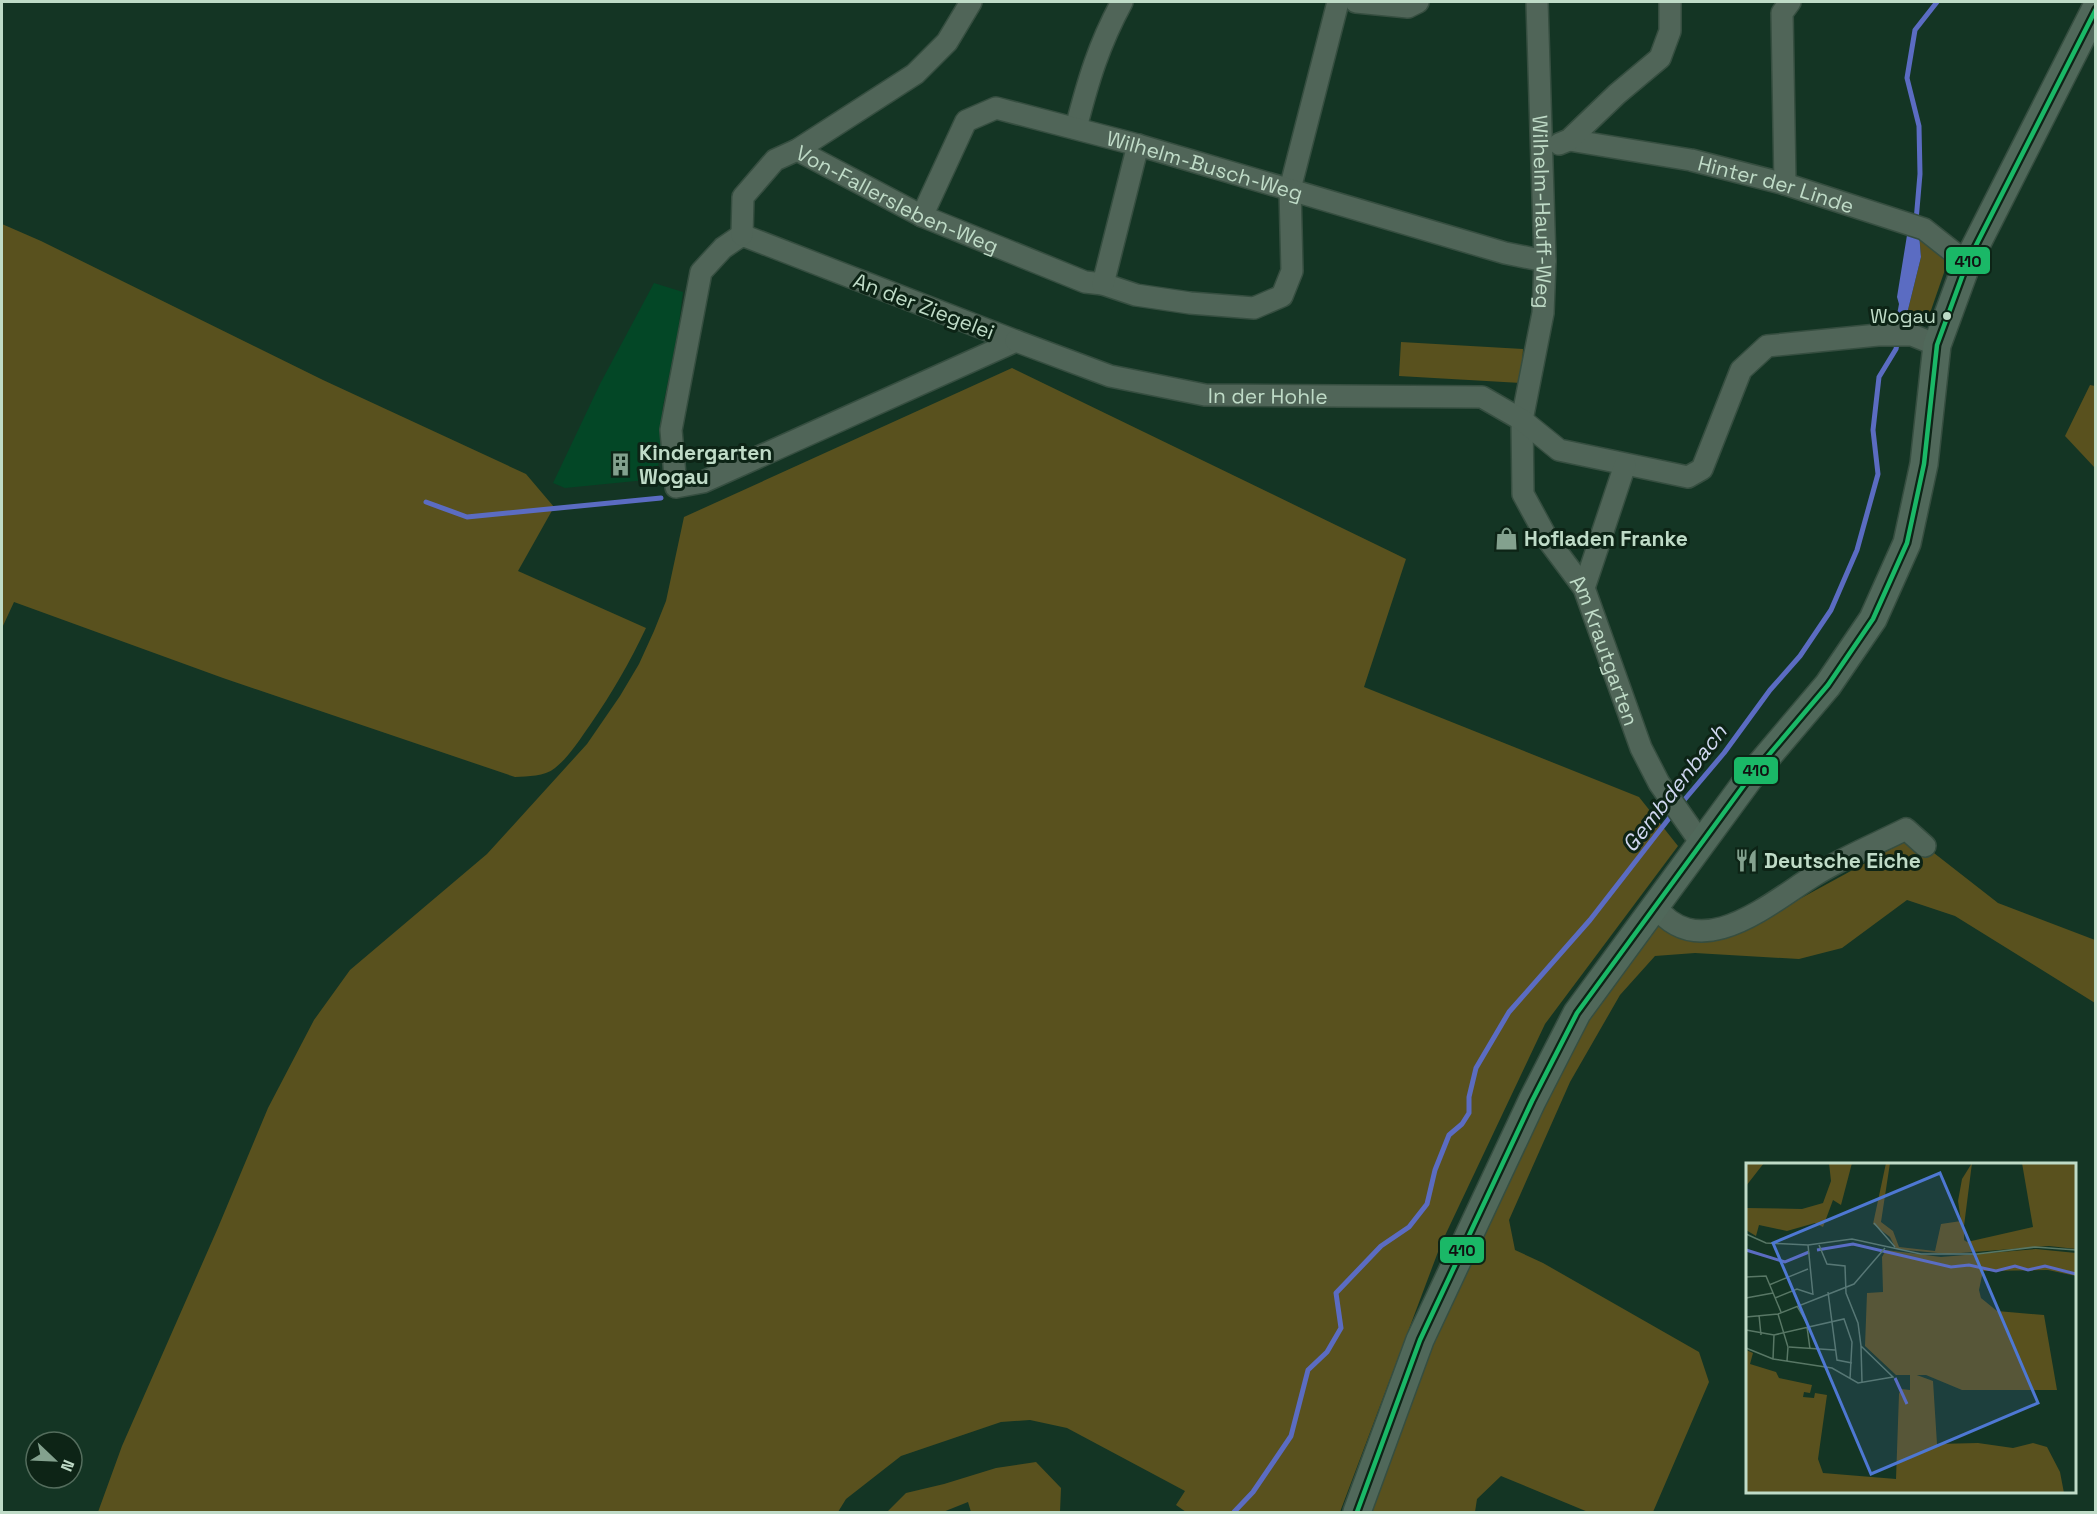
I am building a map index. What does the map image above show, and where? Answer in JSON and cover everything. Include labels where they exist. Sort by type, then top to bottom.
[{"type":"main road","points":[[1357,1512],[1420,1340],[1532,1101],[1577,1013],[1654,906],[1694,832],[1750,777],[1828,685],[1872,619],[1907,543],[1924,464],[1937,345],[1967,263],[2096,8]]},
{"type":"street","points":[[797,150],[915,74],[947,42],[971,2]]},
{"type":"street","points":[[1076,128],[1090,72],[1109,26],[1122,2]]},
{"type":"street","name":"Von-Fallersleben-Weg","points":[[742,235],[743,197],[775,160],[797,150],[922,216],[1085,282],[1103,284],[1136,295],[1190,303],[1254,308],[1282,296],[1292,271],[1290,189],[1338,2]]},
{"type":"street","points":[[1356,2],[1408,7],[1418,2]]},
{"type":"street","name":"Wilhelm-Hauff-Weg","points":[[1522,420],[1543,313],[1545,261],[1537,2]]},
{"type":"street","points":[[1542,151],[1569,141],[1617,94],[1660,57],[1670,31],[1670,2]]},
{"type":"street","points":[[1785,184],[1782,14],[1790,2]]},
{"type":"street","name":"Wilhelm-Busch-Weg","points":[[922,216],[966,121],[996,108],[1138,145],[1505,253],[1545,261]]},
{"type":"street","name":"Hinter der Linde","points":[[1569,141],[1691,160],[1785,184],[1916,227],[1967,263]]},
{"type":"street","points":[[1103,284],[1138,145]]},
{"type":"street","name":"An der Ziegelei","points":[[742,235],[1016,341],[703,482],[676,487],[671,430],[701,272],[723,248],[742,235]]},
{"type":"street","name":"In der Hohle","points":[[1016,341],[1110,376],[1205,395],[1482,397],[1522,420],[1559,450],[1688,477],[1702,469],[1742,370],[1767,346],[1878,335],[1912,335],[1937,345]]},
{"type":"street","name":"Am Krautgarten","points":[[1522,420],[1523,494],[1548,540],[1584,588],[1641,748],[1666,794],[1694,832]]},
{"type":"street","points":[[1584,588],[1625,465]]},
{"type":"street","points":[[1654,906],[1662,916],[1685,928],[1708,932],[1764,910],[1816,874],[1906,829],[1925,846]]},
{"type":"shaded area","points":[[2,224],[323,380],[526,474],[554,507],[518,571],[646,628],[606,701],[565,759],[546,773],[515,777],[223,678],[14,602],[2,628]]},
{"type":"shaded area","points":[[1919,233],[1948,261],[1924,325],[1904,326],[1921,257]]},
{"type":"shaded area","points":[[654,283],[683,292],[678,331],[662,411],[667,412],[656,479],[565,488],[553,483],[600,384]]},
{"type":"shaded area","points":[[1401,342],[1523,349],[1521,383],[1399,376]]},
{"type":"shaded area","points":[[1012,368],[1406,559],[1364,687],[1639,797],[1678,846],[1545,1024],[1441,1244],[1340,1512],[1186,1512],[1176,1505],[1185,1491],[1067,1428],[1030,1420],[1001,1422],[901,1456],[846,1499],[838,1512],[98,1512],[122,1446],[268,1108],[314,1020],[350,970],[487,854],[587,744],[639,664],[654,631],[666,601],[684,517]]},
{"type":"shaded area","points":[[2090,385],[2095,386],[2095,468],[2065,436]]},
{"type":"shaded area","points":[[1924,831],[1925,846],[1998,903],[2095,940],[2095,1003],[1955,916],[1907,900],[1842,948],[1799,959],[1695,953],[1655,956],[1620,995],[1570,1082],[1509,1220],[1515,1250],[1543,1263],[1699,1352],[1709,1382],[1653,1512],[1588,1512],[1501,1476],[1477,1499],[1475,1512],[1366,1512],[1444,1314],[1575,1036],[1652,922],[1697,939],[1761,920]]},
{"type":"shaded area","points":[[1036,1462],[1061,1488],[1060,1512],[971,1512],[968,1502],[943,1512],[887,1512],[906,1493],[996,1468]]},
{"type":"water","points":[[1908,229],[1919,233],[1921,257],[1904,326],[1895,325]]},
{"type":"waterway","name":"Gembdenbach","points":[[1916,221],[1920,174],[1919,126],[1907,78],[1915,30],[1937,2]]},
{"type":"waterway","name":"Gembdenbach","points":[[1680,805],[1724,753],[1770,690],[1800,656],[1831,610],[1857,550],[1878,474],[1873,430],[1879,377],[1896,349],[1898,339]]},
{"type":"waterway","points":[[426,502],[467,517],[661,498]]},
{"type":"waterway","name":"Gembdenbach","points":[[1234,1512],[1253,1492],[1291,1436],[1308,1370],[1327,1352],[1341,1328],[1336,1293],[1381,1246],[1409,1227],[1427,1204],[1435,1170],[1449,1135],[1462,1124],[1469,1113],[1469,1097],[1476,1068],[1509,1012],[1590,920],[1674,812]]},
{"type":"transit line","name":"410","points":[[1357,1512],[1420,1340],[1532,1101],[1577,1013],[1750,777],[1828,685],[1873,619],[1907,543],[1924,464],[1937,345],[1967,263],[2096,9]]},
{"type":"place","name":"Wogau","points":[[1947,316]]},
{"type":"place","name":"Kindergarten Wogau","points":[[621,464]]},
{"type":"place","name":"Hofladen Franke","points":[[1506,538]]},
{"type":"place","name":"Deutsche Eiche","points":[[1746,860]]}]
